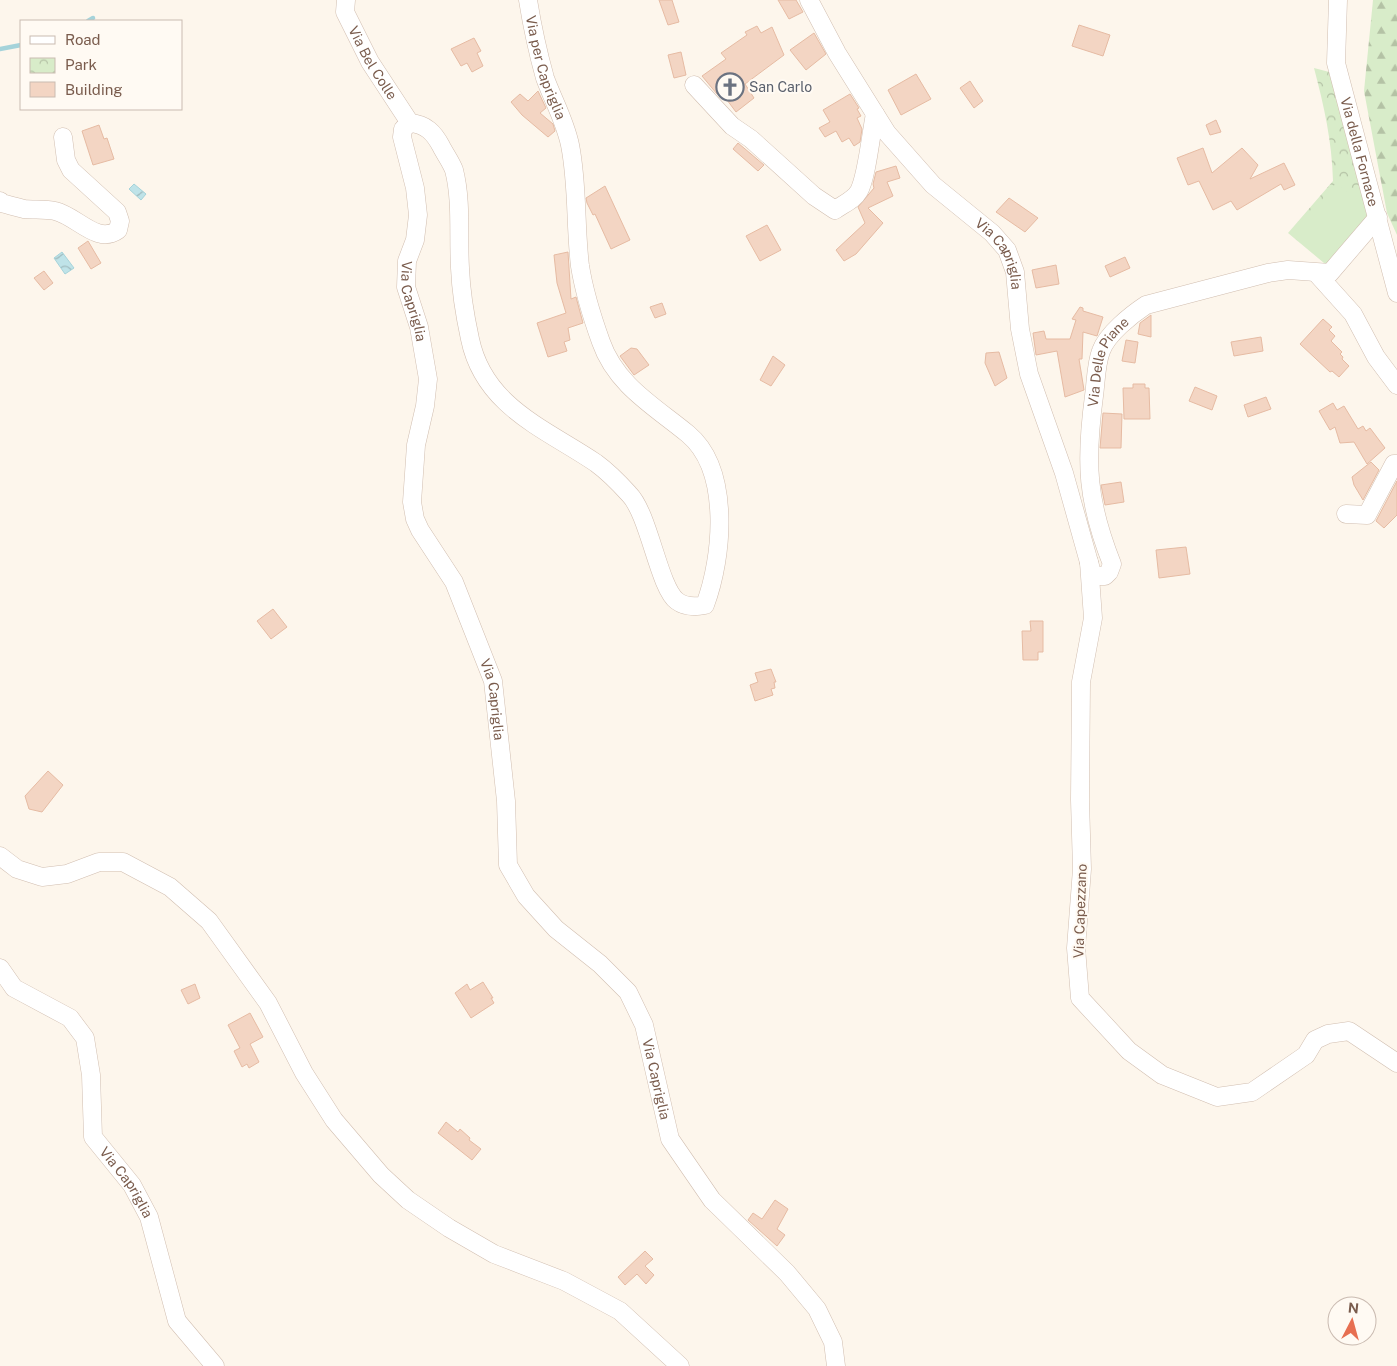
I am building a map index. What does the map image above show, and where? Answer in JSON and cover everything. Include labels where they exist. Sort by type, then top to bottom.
[{"type":"street","name":"Via Bel Colle","points":[[346,0],[345,12],[370,62],[410,123]]},
{"type":"street","name":"Via per Capriglia","points":[[410,123],[426,127],[432,132],[453,169],[458,199],[460,269],[466,317],[472,349],[483,372],[515,412],[538,429],[598,465],[631,496],[651,540],[669,590],[675,600],[685,605],[696,607],[705,605],[712,581],[720,509],[716,483],[707,455],[689,435],[636,394],[618,375],[602,345],[588,302],[580,266],[577,194],[568,134],[545,78],[528,0]]},
{"type":"street","name":"Via Capriglia","points":[[808,0],[887,133],[917,168],[945,196],[992,233],[1007,250],[1014,263],[1020,329],[1029,374],[1064,473],[1088,562]]},
{"type":"street","name":"Via della Fornace","points":[[1317,274],[1330,273],[1378,217],[1336,63],[1338,0]]},
{"type":"street","points":[[694,85],[732,126],[751,140],[814,196],[835,210],[852,199],[859,191],[864,178],[875,114]]},
{"type":"street","name":"Via Capriglia","points":[[410,123],[403,129],[402,137],[415,188],[418,215],[415,240],[408,261],[406,287],[419,327],[428,379],[425,406],[416,445],[412,502],[415,519],[420,530],[454,582],[492,681],[506,800],[508,866],[526,896],[556,929],[600,964],[628,992],[644,1025],[670,1139],[712,1200],[787,1273],[817,1309],[833,1342],[836,1366]]},
{"type":"street","points":[[0,201],[24,209],[55,211],[68,216],[101,236],[110,236],[118,230],[120,221],[117,212],[71,170],[66,160],[63,137]]},
{"type":"street","points":[[1378,217],[1397,293]]},
{"type":"street","name":"Via Delle Piane","points":[[1088,562],[1092,573],[1098,576],[1105,576],[1112,564],[1092,507],[1088,477],[1093,404],[1101,349],[1130,315],[1146,306],[1268,273],[1288,270],[1317,274]]},
{"type":"street","points":[[1317,274],[1353,314],[1376,357],[1397,385]]},
{"type":"street","points":[[1346,514],[1367,515],[1394,464],[1397,464]]},
{"type":"street","name":"Via Capezzano","points":[[1088,562],[1093,618],[1081,682],[1080,800],[1082,869],[1076,948],[1080,998],[1129,1051],[1162,1075],[1217,1098],[1252,1092],[1306,1055],[1315,1040],[1328,1034],[1348,1031],[1397,1063]]},
{"type":"street","points":[[0,856],[17,869],[42,877],[67,874],[99,862],[123,862],[170,887],[209,921],[268,1003],[304,1073],[334,1120],[381,1175],[408,1200],[449,1228],[494,1254],[564,1281],[620,1312],[680,1366]]},
{"type":"street","name":"Via Capriglia","points":[[0,968],[14,988],[70,1018],[85,1038],[92,1075],[93,1137],[132,1185],[149,1217],[177,1321],[215,1366]]},
{"type":"green space","points":[[1373,0],[1397,0],[1397,235],[1387,213],[1364,91]]},
{"type":"green space","points":[[1314,68],[1337,74],[1372,212],[1330,268],[1288,233],[1333,181],[1327,124]]},
{"type":"green space","points":[[1336,183],[1372,212],[1329,264],[1294,235]]},
{"type":"water","points":[[134,184],[146,194],[141,200],[129,189]]},
{"type":"water","points":[[62,252],[74,268],[65,274],[54,258]]},
{"type":"building","points":[[659,0],[672,0],[679,22],[668,25]]},
{"type":"building","points":[[778,0],[796,0],[803,12],[789,19]]},
{"type":"building","points":[[1079,25],[1110,35],[1103,56],[1072,46]]},
{"type":"building","points":[[757,26],[761,33],[772,27],[784,55],[745,84],[754,98],[736,112],[721,92],[717,94],[702,76],[726,59],[721,53],[747,35],[745,32]]},
{"type":"building","points":[[814,33],[826,54],[806,70],[790,50]]},
{"type":"building","points":[[474,38],[481,51],[477,53],[483,66],[472,72],[467,63],[461,66],[451,49]]},
{"type":"building","points":[[681,52],[686,75],[674,78],[668,55]]},
{"type":"building","points":[[916,74],[931,99],[901,115],[888,90]]},
{"type":"building","points":[[970,81],[983,101],[974,108],[960,88]]},
{"type":"building","points":[[538,91],[546,108],[540,113],[553,124],[555,131],[548,137],[522,115],[511,102],[520,94],[528,101]]},
{"type":"building","points":[[850,94],[859,108],[857,109],[861,116],[857,118],[862,129],[860,142],[854,146],[849,138],[842,142],[836,131],[825,137],[819,128],[830,122],[823,110]]},
{"type":"building","points":[[1216,120],[1221,132],[1210,135],[1206,125]]},
{"type":"building","points":[[99,125],[104,139],[107,138],[114,159],[93,165],[82,131]]},
{"type":"building","points":[[738,143],[764,165],[758,171],[733,149]]},
{"type":"building","points":[[1203,148],[1212,173],[1242,148],[1258,165],[1250,179],[1284,163],[1295,185],[1284,190],[1281,184],[1237,210],[1231,201],[1213,210],[1199,181],[1188,185],[1177,158]]},
{"type":"building","points":[[896,166],[900,178],[887,182],[893,196],[868,208],[883,223],[856,254],[844,261],[836,250],[865,223],[858,207],[874,188],[876,172]]},
{"type":"building","points":[[605,186],[630,240],[611,249],[586,198]]},
{"type":"building","points":[[1009,198],[1038,218],[1025,232],[996,212]]},
{"type":"building","points":[[767,225],[781,250],[760,261],[746,236]]},
{"type":"building","points":[[88,241],[101,263],[91,269],[78,248]]},
{"type":"building","points":[[568,252],[571,299],[576,297],[583,323],[568,328],[570,340],[564,342],[567,351],[548,357],[537,323],[566,313],[557,283],[554,255]]},
{"type":"building","points":[[1125,257],[1130,268],[1110,277],[1105,266]]},
{"type":"building","points":[[1056,265],[1059,284],[1036,288],[1032,270]]},
{"type":"building","points":[[44,271],[53,283],[44,290],[34,278]]},
{"type":"building","points":[[662,303],[666,314],[655,318],[650,307]]},
{"type":"building","points":[[1080,307],[1083,308],[1083,311],[1103,317],[1097,336],[1083,332],[1082,359],[1079,359],[1084,390],[1065,397],[1057,351],[1036,355],[1033,333],[1044,331],[1046,339],[1070,339],[1076,320],[1072,319]]},
{"type":"building","points":[[1151,315],[1151,337],[1138,334],[1140,323]]},
{"type":"building","points":[[1323,319],[1332,327],[1329,330],[1335,336],[1331,341],[1342,352],[1340,354],[1343,357],[1342,359],[1349,366],[1339,377],[1332,371],[1330,372],[1300,344]]},
{"type":"building","points":[[1261,337],[1263,351],[1234,356],[1231,342]]},
{"type":"building","points":[[1126,340],[1138,342],[1135,363],[1122,361]]},
{"type":"building","points":[[631,348],[637,349],[649,365],[634,375],[620,356]]},
{"type":"building","points":[[999,352],[1007,378],[995,386],[985,363],[986,353]]},
{"type":"building","points":[[773,356],[785,365],[771,386],[760,380]]},
{"type":"building","points":[[1133,384],[1145,384],[1145,388],[1149,388],[1150,419],[1124,419],[1123,388],[1133,388]]},
{"type":"building","points":[[1195,387],[1217,396],[1212,410],[1189,401]]},
{"type":"building","points":[[1266,397],[1271,409],[1248,417],[1244,405]]},
{"type":"building","points":[[1333,403],[1337,410],[1344,406],[1358,429],[1363,426],[1366,431],[1370,428],[1385,448],[1367,464],[1354,442],[1340,443],[1335,427],[1330,430],[1319,411]]},
{"type":"building","points":[[1103,413],[1122,414],[1121,448],[1100,448]]},
{"type":"building","points":[[1371,462],[1379,470],[1363,500],[1354,485],[1352,477]]},
{"type":"building","points":[[1397,481],[1397,515],[1384,528],[1376,521]]},
{"type":"building","points":[[1121,482],[1124,502],[1105,505],[1101,485]]},
{"type":"building","points":[[1186,547],[1190,574],[1159,578],[1156,550]]},
{"type":"building","points":[[273,609],[287,627],[271,639],[257,621]]},
{"type":"building","points":[[1030,621],[1043,621],[1043,652],[1038,652],[1038,660],[1023,660],[1022,631],[1031,631]]},
{"type":"building","points":[[771,669],[776,682],[774,682],[775,688],[771,689],[773,695],[755,701],[750,685],[758,682],[755,673]]},
{"type":"building","points":[[48,771],[63,785],[42,812],[29,809],[25,796]]},
{"type":"building","points":[[483,982],[494,1003],[471,1018],[455,993],[467,984],[470,990]]},
{"type":"building","points":[[195,984],[200,998],[188,1004],[181,990]]},
{"type":"building","points":[[250,1013],[263,1037],[250,1044],[259,1062],[249,1068],[247,1064],[242,1067],[234,1051],[240,1048],[228,1025]]},
{"type":"building","points":[[446,1122],[458,1132],[460,1129],[470,1138],[469,1140],[481,1149],[472,1160],[438,1133]]},
{"type":"building","points":[[775,1200],[788,1209],[777,1229],[785,1235],[777,1246],[748,1220],[753,1213],[762,1219]]},
{"type":"building","points":[[645,1251],[653,1259],[645,1266],[654,1275],[646,1284],[637,1274],[625,1285],[618,1277]]},
{"type":"waterway","points":[[0,49],[20,45]]},
{"type":"place","name":"San Carlo","points":[[730,87]]}]
